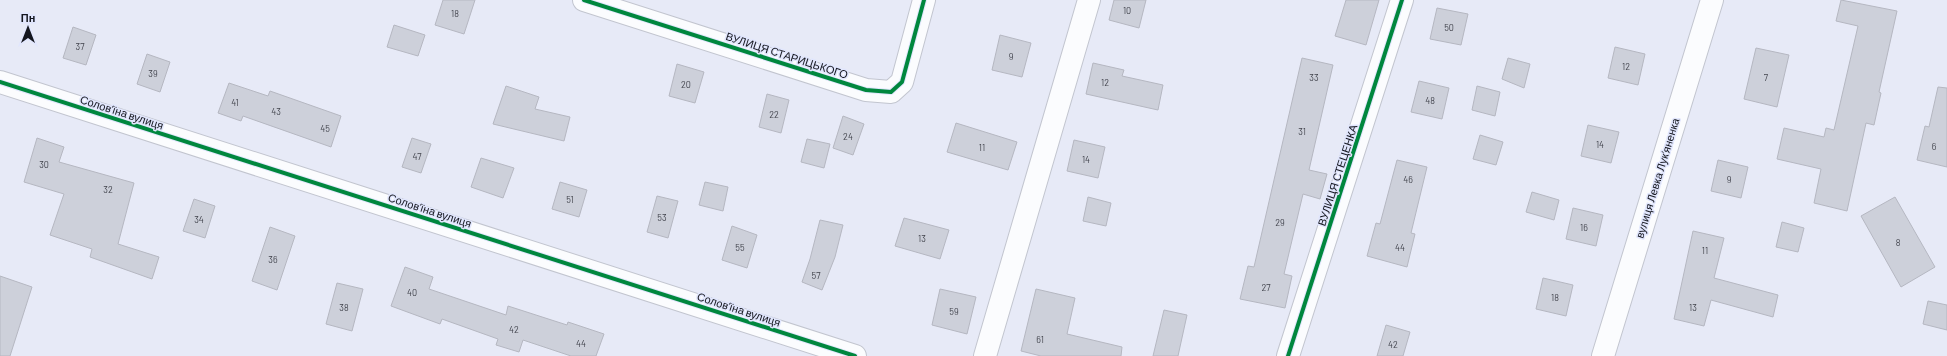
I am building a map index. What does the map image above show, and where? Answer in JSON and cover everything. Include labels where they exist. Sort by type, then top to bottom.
[{"type":"street","name":"ВУЛИЦЯ СТАРИЦЬКОГО","points":[[584,0],[866,90],[891,92],[902,82],[924,0]]},
{"type":"street","points":[[985,356],[1089,0]]},
{"type":"street","name":"ВУЛИЦЯ СТЕЦЕНКА","points":[[1288,356],[1402,0]]},
{"type":"street","name":"вулиця Левка Лукʼяненка","points":[[1603,356],[1712,0]]},
{"type":"street","name":"Соловʼїна вулиця","points":[[0,82],[855,356]]},
{"type":"building","points":[[443,0],[475,0],[464,34],[435,25]]},
{"type":"building","points":[[1114,0],[1146,0],[1139,28],[1109,20]]},
{"type":"building","points":[[1346,0],[1379,0],[1366,45],[1335,36]]},
{"type":"building","points":[[1841,0],[1897,11],[1879,92],[1881,93],[1874,125],[1866,123],[1847,211],[1814,203],[1821,169],[1777,159],[1784,128],[1824,137],[1826,128],[1834,130],[1858,26],[1836,21]]},
{"type":"building","points":[[1437,8],[1468,14],[1461,45],[1430,39]]},
{"type":"building","points":[[394,25],[425,35],[418,56],[387,47]]},
{"type":"building","points":[[73,27],[96,35],[86,65],[63,58]]},
{"type":"building","points":[[1000,35],[1031,43],[1022,77],[992,70]]},
{"type":"building","points":[[1615,47],[1645,54],[1638,85],[1608,78]]},
{"type":"building","points":[[1756,48],[1789,55],[1777,107],[1744,99]]},
{"type":"building","points":[[147,54],[170,62],[160,92],[137,84]]},
{"type":"building","points":[[1302,58],[1333,65],[1309,170],[1327,174],[1320,199],[1303,194],[1284,274],[1292,276],[1285,308],[1240,299],[1248,266],[1254,267]]},
{"type":"building","points":[[1508,58],[1530,64],[1524,88],[1502,79]]},
{"type":"building","points":[[1093,63],[1124,70],[1122,76],[1163,85],[1158,110],[1086,94]]},
{"type":"building","points":[[677,64],[704,72],[695,103],[669,96]]},
{"type":"building","points":[[1419,81],[1449,88],[1442,119],[1411,112]]},
{"type":"building","points":[[229,83],[268,96],[270,91],[341,116],[331,147],[243,116],[241,121],[218,113]]},
{"type":"building","points":[[506,86],[539,97],[535,109],[570,117],[564,141],[493,124]]},
{"type":"building","points":[[1477,86],[1500,92],[1495,116],[1472,110]]},
{"type":"building","points":[[1938,87],[1947,88],[1947,167],[1917,160],[1925,126],[1929,127]]},
{"type":"building","points":[[767,94],[789,100],[781,133],[759,127]]},
{"type":"building","points":[[843,116],[864,124],[853,155],[833,148]]},
{"type":"building","points":[[956,123],[1017,142],[1008,170],[947,152]]},
{"type":"building","points":[[1588,125],[1619,132],[1611,163],[1581,156]]},
{"type":"building","points":[[1480,135],[1503,142],[1496,165],[1473,159]]},
{"type":"building","points":[[37,138],[64,147],[59,162],[134,183],[118,244],[159,257],[152,279],[90,257],[92,249],[50,235],[64,194],[24,182]]},
{"type":"building","points":[[412,138],[431,144],[421,173],[402,167]]},
{"type":"building","points":[[807,139],[830,144],[824,168],[801,162]]},
{"type":"building","points":[[1074,140],[1105,147],[1098,178],[1067,171]]},
{"type":"building","points":[[481,158],[514,168],[503,198],[471,187]]},
{"type":"building","points":[[1397,160],[1427,167],[1411,233],[1415,234],[1407,267],[1367,256],[1376,223],[1380,224]]},
{"type":"building","points":[[1718,160],[1748,167],[1741,198],[1711,191]]},
{"type":"building","points":[[560,182],[587,190],[579,217],[552,209]]},
{"type":"building","points":[[705,182],[728,187],[723,211],[699,205]]},
{"type":"building","points":[[1532,192],[1559,200],[1554,220],[1526,212]]},
{"type":"building","points":[[657,196],[678,201],[668,238],[647,232]]},
{"type":"building","points":[[1088,197],[1111,203],[1106,226],[1083,221]]},
{"type":"building","points":[[1895,197],[1935,267],[1901,287],[1861,216]]},
{"type":"building","points":[[194,199],[215,206],[205,238],[183,231]]},
{"type":"building","points":[[1573,208],[1603,215],[1596,246],[1566,239]]},
{"type":"building","points":[[904,218],[949,230],[940,259],[895,246]]},
{"type":"building","points":[[820,220],[843,225],[835,257],[822,290],[802,282],[810,259]]},
{"type":"building","points":[[1782,222],[1804,228],[1798,252],[1776,247]]},
{"type":"building","points":[[732,226],[757,235],[747,268],[722,260]]},
{"type":"building","points":[[270,227],[295,236],[277,290],[252,281]]},
{"type":"building","points":[[1693,231],[1724,238],[1714,278],[1778,295],[1773,317],[1711,300],[1704,326],[1674,319]]},
{"type":"building","points":[[405,267],[433,277],[429,289],[506,315],[508,306],[567,325],[568,322],[604,334],[596,356],[571,356],[523,340],[519,352],[496,345],[498,339],[442,319],[440,324],[391,306]]},
{"type":"building","points":[[0,276],[32,287],[10,356],[0,356]]},
{"type":"building","points":[[1543,278],[1573,285],[1566,316],[1536,309]]},
{"type":"building","points":[[337,283],[363,289],[352,331],[326,324]]},
{"type":"building","points":[[940,289],[976,297],[967,334],[932,325]]},
{"type":"building","points":[[1036,289],[1075,298],[1067,334],[1122,347],[1121,356],[1041,356],[1021,351]]},
{"type":"building","points":[[1928,301],[1947,305],[1947,330],[1923,324]]},
{"type":"building","points":[[1164,310],[1187,315],[1178,356],[1153,356]]},
{"type":"building","points":[[1386,325],[1410,332],[1403,356],[1377,356]]},
{"type":"cycle path","points":[[584,0],[866,90],[891,92],[902,82],[924,0]]},
{"type":"cycle path","points":[[1288,356],[1402,0]]},
{"type":"cycle path","points":[[0,82],[855,356]]}]
